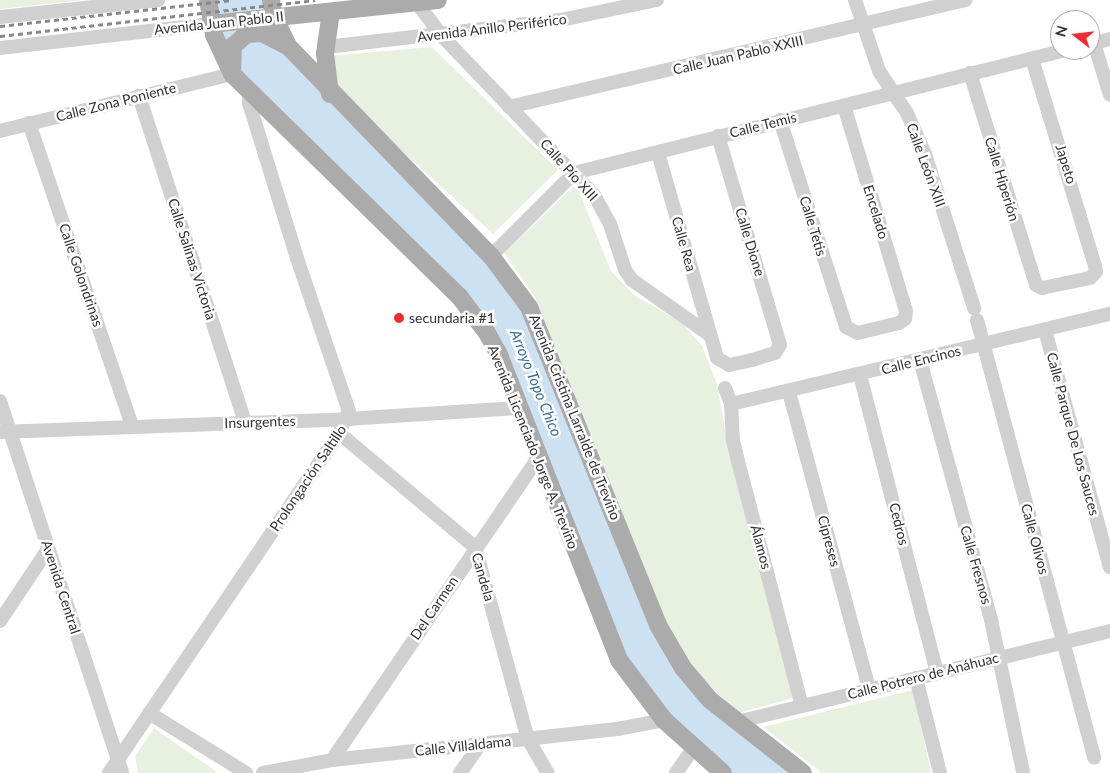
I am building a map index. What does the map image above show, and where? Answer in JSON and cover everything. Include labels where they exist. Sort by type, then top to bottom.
[{"type":"main road","name":"Avenida Licenciado Jorge A. Treviño","points":[[208,0],[214,24],[232,68],[249,90],[458,296],[499,355],[613,647],[644,697],[664,720],[693,749],[723,773]]},
{"type":"main road","name":"Avenida Juan Pablo II","points":[[214,24],[271,11],[331,12],[438,0]]},
{"type":"main road","name":"Avenida Cristina Larralde de Treviño","points":[[271,11],[282,43],[491,256],[536,320],[663,635],[694,683],[737,722],[803,773]]},
{"type":"main road","points":[[330,94],[326,47],[331,12]]},
{"type":"main road","points":[[232,68],[234,46],[247,34],[262,33],[282,43]]},
{"type":"street","points":[[0,17],[158,0]]},
{"type":"street","name":"Avenida Anillo Periférico","points":[[326,47],[442,36],[561,20],[657,0]]},
{"type":"street","name":"Calle León XIII","points":[[856,0],[861,24],[879,71],[907,113],[926,154],[975,314]]},
{"type":"street","name":"Calle Juan Pablo XXIII","points":[[509,107],[775,47],[861,24],[966,0]]},
{"type":"street","name":"Calle Pío XIII","points":[[417,2],[442,36],[574,173],[601,206],[632,280],[710,335]]},
{"type":"street","name":"Avenida Juan Pablo II","points":[[0,48],[214,24]]},
{"type":"street","name":"Calle Temis","points":[[574,173],[1050,54]]},
{"type":"street","name":"Japeto","points":[[1032,58],[1096,272],[1090,278],[1042,288],[1036,285]]},
{"type":"street","points":[[1098,60],[1110,95]]},
{"type":"street","name":"Calle Zona Poniente","points":[[0,131],[139,96],[232,68]]},
{"type":"street","name":"Calle Hiperión","points":[[970,73],[1036,285]]},
{"type":"street","name":"Prolongación Saltillo","points":[[109,773],[347,420],[349,409],[297,258],[249,103],[249,90]]},
{"type":"street","name":"Calle Salinas Victoria","points":[[139,96],[245,423]]},
{"type":"street","name":"Encelado","points":[[844,106],[906,311],[905,319],[899,323],[858,333],[849,330]]},
{"type":"street","name":"Calle Tetis","points":[[780,120],[843,322],[849,330]]},
{"type":"street","name":"Calle Golondrinas","points":[[29,123],[132,426]]},
{"type":"street","name":"Calle Dione","points":[[710,335],[722,364],[729,365],[752,360],[780,348],[718,136]]},
{"type":"street","name":"Calle Rea","points":[[658,153],[710,335]]},
{"type":"street","points":[[491,256],[574,173]]},
{"type":"street","name":"Calle Olivos","points":[[975,314],[1094,758]]},
{"type":"street","name":"Calle Encinos","points":[[731,404],[1110,316]]},
{"type":"street","name":"Calle Parque De Los Sauces","points":[[1045,330],[1110,567]]},
{"type":"street","name":"Calle Fresnos","points":[[920,360],[999,658],[1023,772]]},
{"type":"street","name":"Cedros","points":[[860,375],[937,673]]},
{"type":"street","name":"Álamos","points":[[725,388],[731,404],[733,440],[802,706]]},
{"type":"street","name":"Cipreses","points":[[789,392],[869,689]]},
{"type":"street","name":"Avenida Central","points":[[0,401],[5,432],[48,549],[122,773]]},
{"type":"street","name":"Insurgentes","points":[[5,432],[132,426],[347,420],[519,408]]},
{"type":"street","name":"Candela","points":[[339,433],[475,547],[528,739],[548,773]]},
{"type":"street","name":"Del Carmen","points":[[332,760],[475,547],[539,457]]},
{"type":"street","points":[[0,621],[48,549]]},
{"type":"street","name":"Calle Potrero de Anáhuac","points":[[737,722],[1110,631]]},
{"type":"street","points":[[916,678],[940,773]]},
{"type":"street","points":[[149,713],[246,773]]},
{"type":"street","name":"Calle Villaldama","points":[[263,773],[332,760],[617,729],[664,720]]},
{"type":"street","points":[[460,773],[480,744]]},
{"type":"street","points":[[676,773],[693,749]]},
{"type":"green space","points":[[0,0],[83,0],[0,9]]},
{"type":"green space","points":[[432,47],[558,170],[493,234],[330,85],[329,56]]},
{"type":"green space","points":[[576,184],[611,271],[634,295],[682,323],[702,346],[717,384],[729,452],[793,698],[738,713],[700,676],[673,641],[535,297],[504,253]]},
{"type":"green space","points":[[913,690],[931,773],[822,773],[763,727]]},
{"type":"green space","points":[[154,728],[218,773],[138,773],[135,756]]},
{"type":"water","name":"Arroyo Topo Chico","points":[[215,0],[267,0],[268,18],[518,290],[683,668],[803,773],[723,773],[644,697],[487,333],[249,90],[224,40]]},
{"type":"railway","points":[[0,26],[230,0]]},
{"type":"railway","points":[[0,36],[315,0]]},
{"type":"place","name":"secundaria #1","points":[[399,318]]}]
